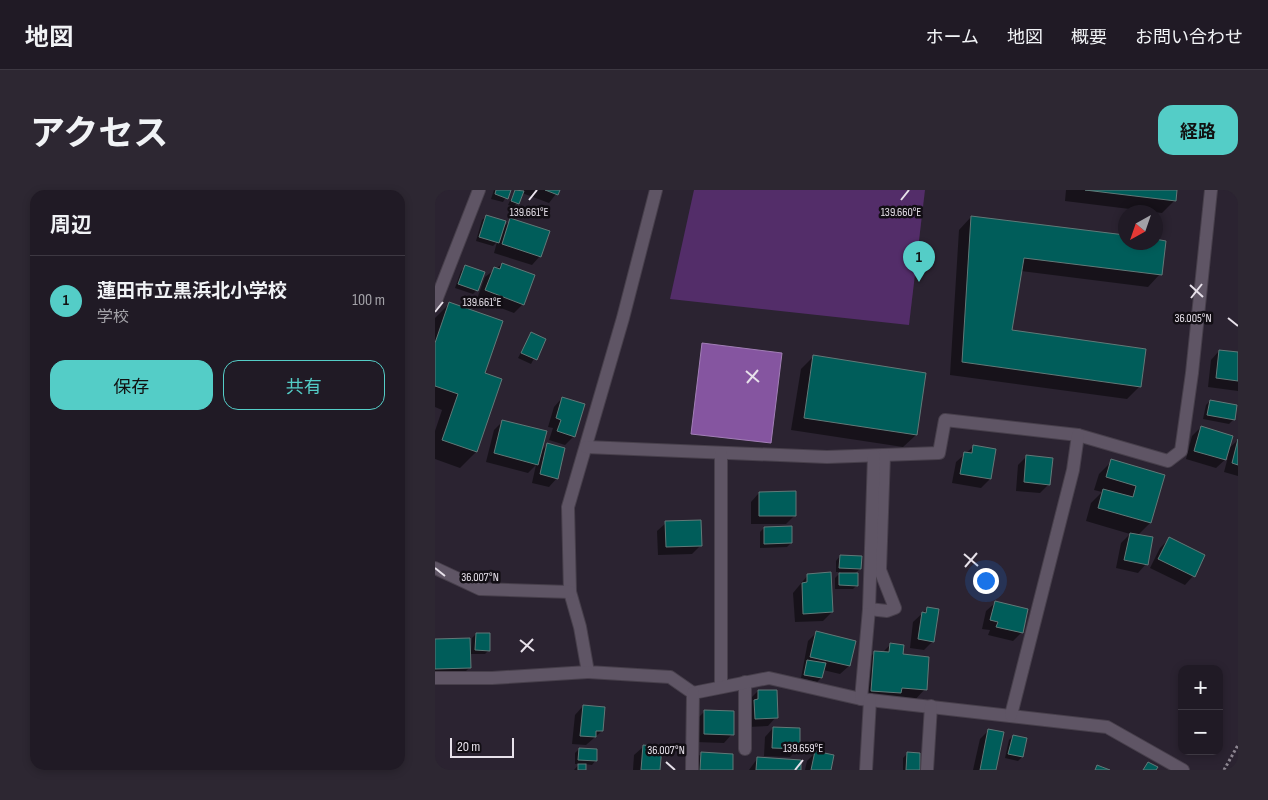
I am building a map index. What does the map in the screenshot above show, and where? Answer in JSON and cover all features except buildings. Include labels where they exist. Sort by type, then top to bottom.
[{"type":"street","points":[[435,303],[479,190]]},
{"type":"street","points":[[588,672],[580,627],[570,592],[568,507],[623,318],[656,190]]},
{"type":"street","points":[[586,447],[827,457],[939,454],[945,420],[1078,435],[1169,461],[1181,451],[1192,373],[1211,190]]},
{"type":"street","points":[[1011,715],[1073,470],[1078,435]]},
{"type":"street","points":[[721,454],[721,686]]},
{"type":"street","points":[[866,770],[869,609],[879,456]]},
{"type":"street","points":[[869,609],[887,612],[895,608],[880,570],[879,456]]},
{"type":"street","points":[[435,568],[480,589],[570,592]]},
{"type":"street","points":[[435,678],[492,678],[588,672],[670,676],[693,694]]},
{"type":"street","points":[[693,694],[721,686],[769,678],[866,699],[1107,727],[1183,770]]},
{"type":"street","points":[[745,682],[745,749]]},
{"type":"street","points":[[692,770],[693,694]]},
{"type":"street","points":[[927,770],[931,706]]},
{"type":"path","points":[[1224,770],[1238,745]]},
{"type":"shaded area","points":[[694,190],[925,190],[909,325],[670,299]]},
{"type":"shaded area","points":[[702,343],[782,353],[771,443],[691,434]]},
{"type":"place","name":"蓮田市立黒浜北小学校","points":[[919,282]]}]
